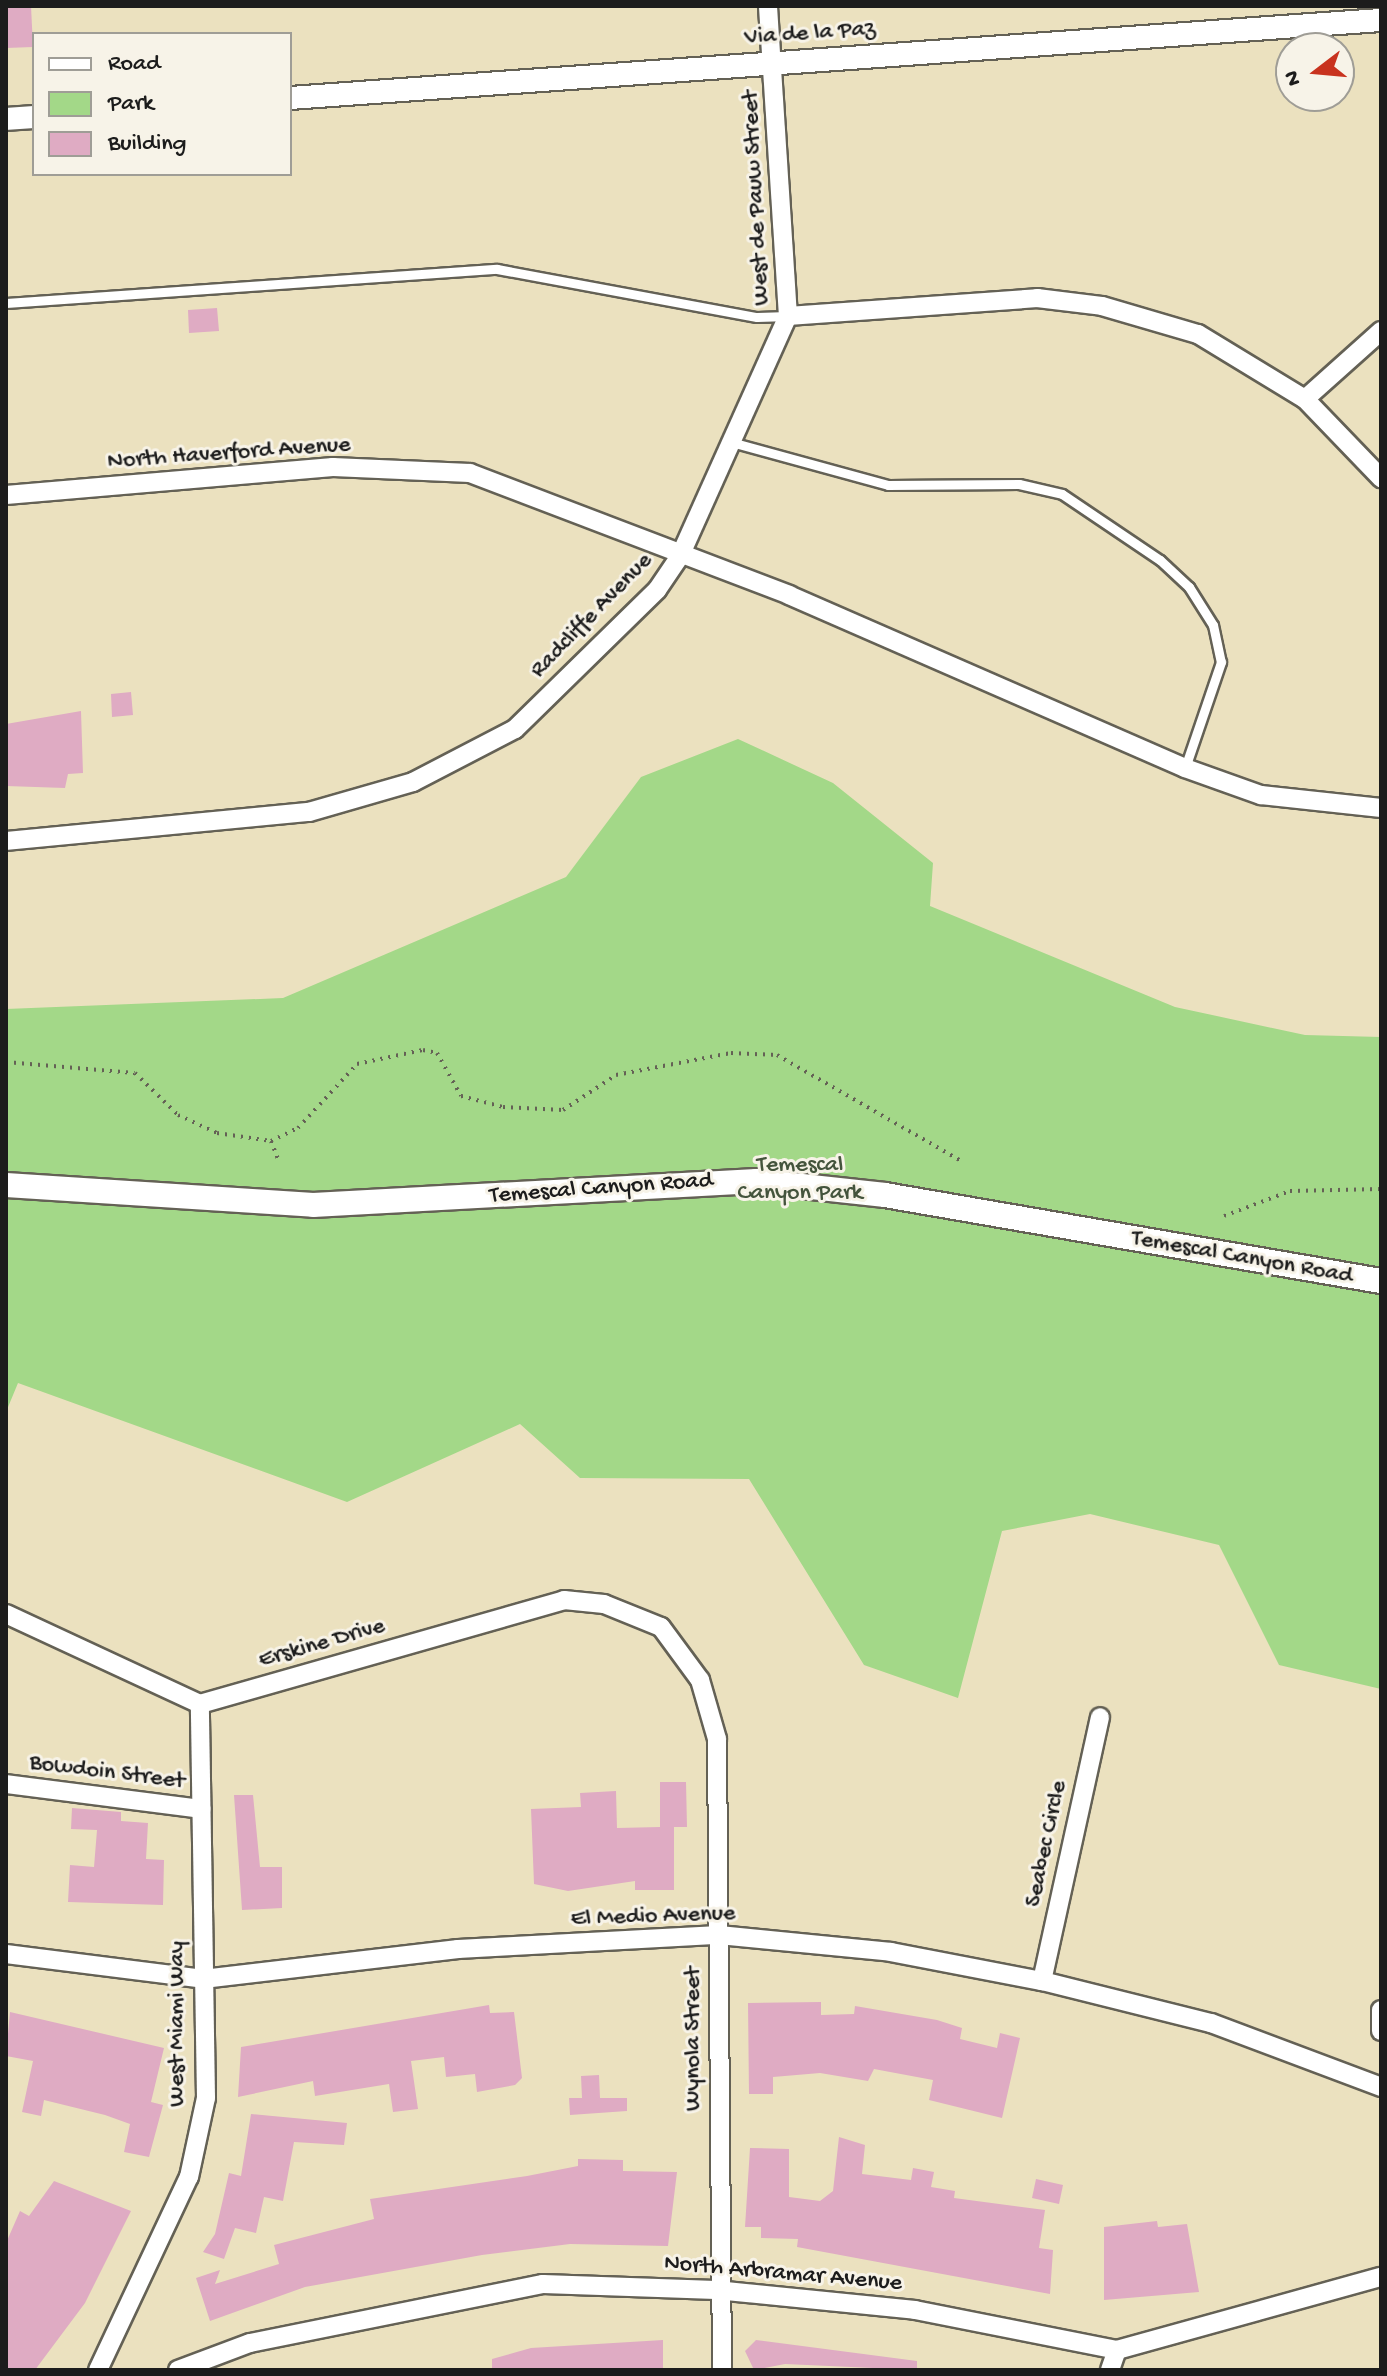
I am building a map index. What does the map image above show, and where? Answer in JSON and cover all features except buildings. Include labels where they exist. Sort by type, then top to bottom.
[{"type":"main road","name":"Temescal Canyon Road","points":[[6,1185],[313,1205],[756,1181],[885,1195],[1381,1281]]},
{"type":"street","name":"West de Pauw Street","points":[[680,556],[788,316],[768,6]]},
{"type":"street","name":"Via de la Paz","points":[[292,98],[1381,20]]},
{"type":"street","points":[[6,119],[32,117]]},
{"type":"street","points":[[788,316],[1037,298],[1102,306],[1198,334],[1305,399],[1381,478]]},
{"type":"street","points":[[1305,399],[1381,331]]},
{"type":"street","name":"North Haverford Avenue","points":[[6,495],[333,467],[470,473],[680,556]]},
{"type":"street","name":"Radcliffe Avenue","points":[[6,841],[309,812],[413,782],[515,729],[657,590],[680,556],[789,595],[1185,768],[1261,795],[1381,808]]},
{"type":"street","name":"Erskine Drive","points":[[200,1704],[564,1600],[604,1604],[661,1627]]},
{"type":"street","points":[[6,1614],[200,1704]]},
{"type":"street","name":"Wynola Street","points":[[661,1627],[700,1680],[717,1739],[716,2290],[722,2370]]},
{"type":"street","name":"West Miami Way","points":[[98,2370],[189,2177],[206,2098],[200,1704]]},
{"type":"street","name":"Seabec Circle","points":[[1042,1981],[1100,1717]]},
{"type":"street","name":"Bowdoin Street","points":[[6,1784],[201,1809]]},
{"type":"street","name":"El Medio Avenue","points":[[6,1954],[203,1979],[458,1949],[719,1935],[891,1952],[1042,1981],[1211,2023],[1381,2087]]},
{"type":"street","points":[[1381,2010],[1381,2031]]},
{"type":"street","name":"North Arbramar Avenue","points":[[178,2370],[264,2340],[543,2284],[716,2290],[915,2310],[1117,2350],[1381,2277]]},
{"type":"street","points":[[1110,2370],[1117,2350]]},
{"type":"lane","points":[[6,303],[497,269],[757,317],[788,316]]},
{"type":"lane","points":[[731,442],[888,485],[1019,484],[1062,494],[1160,560],[1213,625],[1221,662],[1185,768]]},
{"type":"path","points":[[6,1062],[135,1073],[178,1115],[217,1133],[271,1141],[298,1128],[357,1064],[423,1050],[437,1053],[461,1096],[563,1110],[616,1075],[731,1053],[777,1055],[963,1162]]},
{"type":"path","points":[[271,1141],[279,1162]]},
{"type":"path","points":[[1224,1216],[1290,1191],[1381,1189]]},
{"type":"green space","name":"Temescal Canyon Park","points":[[738,739],[833,783],[933,863],[930,906],[1175,1007],[1305,1035],[1381,1037],[1381,1689],[1279,1665],[1219,1545],[1090,1514],[1002,1531],[958,1698],[864,1665],[749,1479],[580,1478],[520,1424],[347,1502],[18,1383],[6,1412],[6,1009],[283,998],[566,877],[641,777]]}]
